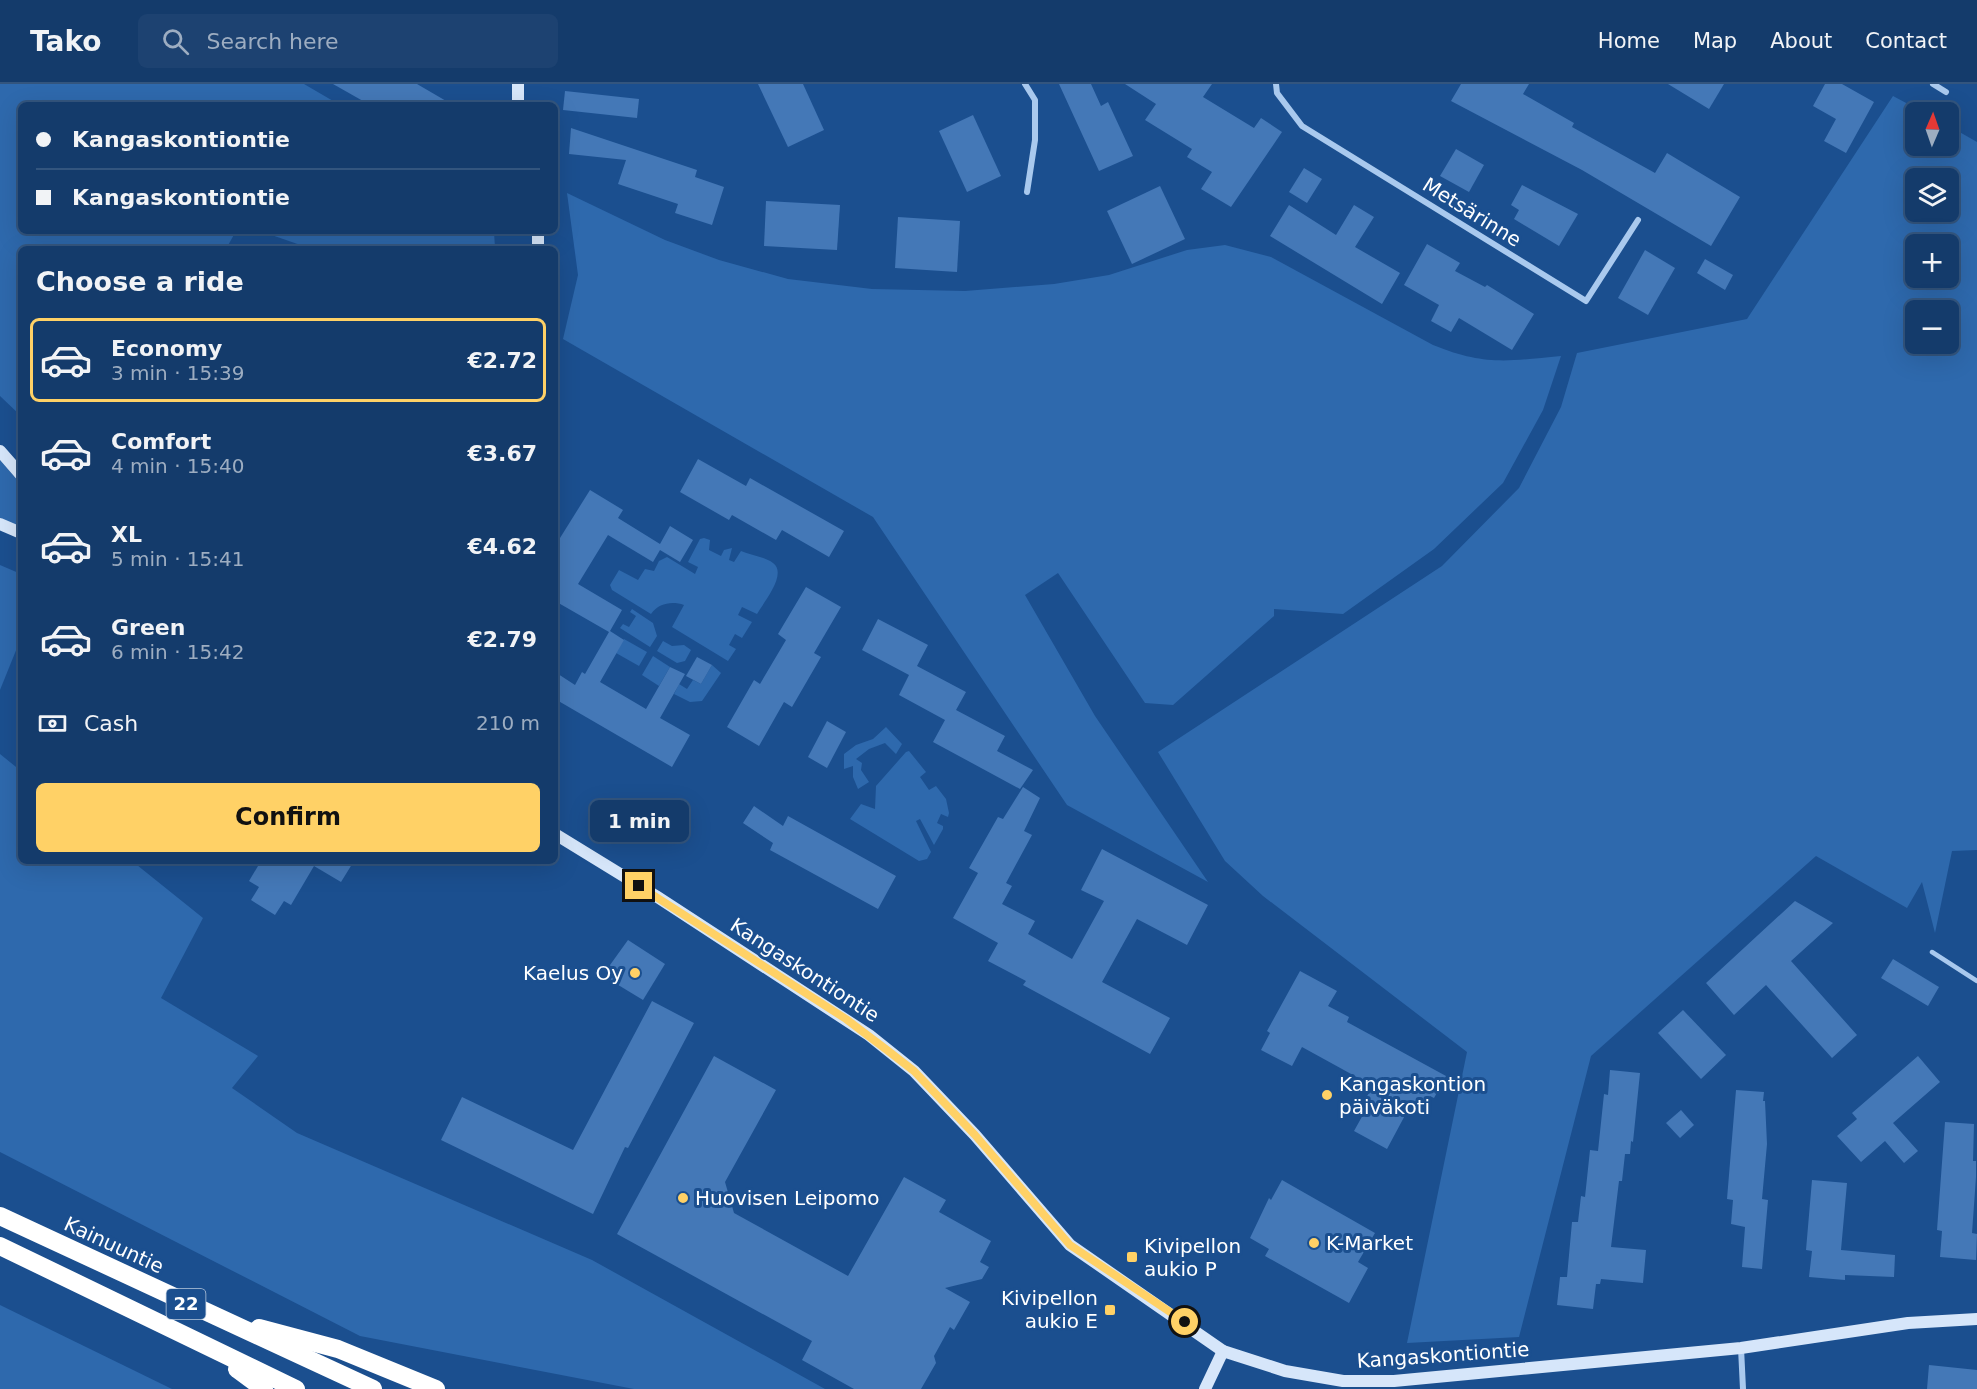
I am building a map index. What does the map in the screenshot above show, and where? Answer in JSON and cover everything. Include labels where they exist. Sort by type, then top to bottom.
[{"type":"highway","name":"Kainuuntie","points":[[0,1216],[207,1314],[373,1389]]},
{"type":"highway","name":"22","points":[[0,1246],[296,1389]]},
{"type":"highway","points":[[207,1314],[338,1349],[436,1389]]},
{"type":"highway","points":[[197,1340],[264,1389]]},
{"type":"street","points":[[518,84],[518,102]]},
{"type":"street","points":[[1024,84],[1035,100],[1035,140],[1027,192]]},
{"type":"street","name":"Metsärinne","points":[[1276,84],[1277,93],[1302,126],[1586,301],[1638,220]]},
{"type":"street","points":[[1933,84],[1946,92]]},
{"type":"street","points":[[0,451],[18,472]]},
{"type":"street","points":[[0,524],[18,532]]},
{"type":"street","name":"Kangaskontiontie","points":[[558,836],[656,896],[869,1035],[921,1079],[975,1135],[1070,1245],[1223,1351],[1297,1373],[1343,1381],[1394,1382],[1741,1348],[1908,1323],[1977,1319]]},
{"type":"street","points":[[1741,1348],[1743,1389]]},
{"type":"street","points":[[1205,1389],[1223,1351]]},
{"type":"lane","points":[[1932,952],[1977,981]]},
{"type":"shaded area","points":[[0,84],[304,84],[335,102],[18,102],[18,234],[234,234],[228,246],[18,246],[18,413],[0,396]]},
{"type":"shaded area","points":[[1893,96],[1905,102],[1905,156],[1959,156],[1959,132],[1977,142],[1977,850],[1952,851],[1935,933],[1922,882],[1907,908],[1816,856],[1591,1056],[1519,1337],[1407,1343],[1467,1052],[1263,896],[1225,861],[1158,752],[1442,566],[1519,488],[1561,407],[1577,353],[1747,319]]},
{"type":"shaded area","points":[[567,193],[665,240],[719,260],[788,279],[872,289],[965,291],[1054,284],[1109,275],[1187,250],[1225,245],[1271,257],[1433,345],[1451,352],[1496,360],[1561,356],[1543,410],[1503,483],[1434,549],[1343,614],[1274,609],[1274,616],[1173,705],[1145,703],[1058,573],[1025,595],[1095,716],[1208,882],[1067,805],[873,517],[563,339],[578,275]]},
{"type":"shaded area","points":[[269,234],[494,234],[495,246],[303,246]]},
{"type":"shaded area","points":[[0,460],[18,481],[18,527],[0,518]]},
{"type":"shaded area","points":[[700,539],[710,540],[709,550],[721,556],[724,550],[732,548],[729,560],[734,562],[741,551],[766,559],[777,568],[776,581],[757,614],[742,607],[738,615],[752,622],[742,638],[735,634],[729,645],[736,649],[728,661],[672,627],[684,605],[666,604],[658,607],[651,614],[612,590],[610,585],[619,570],[638,580],[645,569],[654,571],[659,561],[667,557],[695,574],[698,567],[688,562]]},
{"type":"shaded area","points":[[0,565],[18,573],[18,645],[0,690]]},
{"type":"shaded area","points":[[632,609],[653,623],[657,636],[650,647],[620,628],[623,624],[629,627],[636,616],[630,612]]},
{"type":"shaded area","points":[[624,639],[647,652],[639,666],[616,653]]},
{"type":"shaded area","points":[[663,641],[672,646],[684,645],[691,650],[685,661],[677,663],[657,651]]},
{"type":"shaded area","points":[[653,656],[670,667],[659,686],[642,675]]},
{"type":"shaded area","points":[[712,665],[721,673],[702,701],[690,702],[674,694],[679,684],[687,689],[693,680],[701,684]]},
{"type":"shaded area","points":[[886,727],[902,744],[896,754],[885,743],[869,749],[856,759],[862,763],[861,770],[869,782],[858,789],[853,777],[853,766],[844,769],[844,754],[856,745],[873,739]]},
{"type":"shaded area","points":[[909,751],[926,772],[920,777],[929,790],[936,786],[946,799],[949,813],[948,817],[941,814],[937,823],[943,826],[943,829],[934,845],[920,819],[916,821],[931,852],[927,859],[919,861],[850,819],[861,804],[875,809],[876,786]]},
{"type":"shaded area","points":[[0,754],[18,769],[18,864],[136,864],[203,918],[161,998],[258,1056],[232,1088],[297,1133],[592,1260],[825,1389],[634,1389],[360,1336],[0,1152]]},
{"type":"shaded area","points":[[0,1305],[172,1389],[0,1389]]},
{"type":"building","points":[[333,84],[417,84],[448,102],[365,102]]},
{"type":"building","points":[[758,84],[803,84],[824,130],[788,147]]},
{"type":"building","points":[[1059,84],[1091,84],[1101,106],[1108,102],[1133,156],[1099,171]]},
{"type":"building","points":[[1125,84],[1212,84],[1203,97],[1254,128],[1261,118],[1282,132],[1231,207],[1201,189],[1212,172],[1187,157],[1192,149],[1145,120],[1156,104]]},
{"type":"building","points":[[1461,84],[1529,84],[1523,94],[1574,123],[1572,127],[1655,173],[1667,153],[1740,197],[1711,246],[1582,170],[1451,101]]},
{"type":"building","points":[[1668,84],[1724,84],[1709,109]]},
{"type":"building","points":[[1825,84],[1842,84],[1874,102],[1846,153],[1824,141],[1836,119],[1813,106]]},
{"type":"building","points":[[565,91],[639,99],[637,118],[563,110]]},
{"type":"building","points":[[973,115],[1001,176],[967,192],[939,131]]},
{"type":"building","points":[[571,128],[697,170],[695,177],[724,187],[712,225],[675,213],[678,204],[618,184],[626,160],[569,154]]},
{"type":"building","points":[[1456,149],[1484,165],[1469,192],[1440,176]]},
{"type":"building","points":[[1304,168],[1322,179],[1307,203],[1289,192]]},
{"type":"building","points":[[1522,185],[1578,214],[1559,246],[1514,219],[1519,210],[1511,205]]},
{"type":"building","points":[[1160,186],[1185,239],[1132,264],[1107,211]]},
{"type":"building","points":[[766,201],[840,205],[837,250],[764,246]]},
{"type":"building","points":[[1289,205],[1336,235],[1354,205],[1374,217],[1355,247],[1400,273],[1382,304],[1270,236]]},
{"type":"building","points":[[898,217],[960,221],[957,272],[895,268]]},
{"type":"building","points":[[1427,244],[1460,263],[1455,271],[1485,287],[1487,285],[1534,314],[1512,350],[1459,318],[1451,332],[1431,321],[1439,305],[1404,285]]},
{"type":"building","points":[[1645,250],[1675,268],[1648,315],[1618,298]]},
{"type":"building","points":[[1705,259],[1733,275],[1725,290],[1697,273]]},
{"type":"building","points":[[698,459],[746,486],[750,478],[844,531],[829,557],[782,530],[776,540],[732,515],[729,520],[680,492]]},
{"type":"building","points":[[590,490],[623,510],[618,518],[660,544],[670,526],[693,540],[680,562],[660,550],[653,562],[608,535],[578,584],[622,610],[610,631],[624,640],[600,682],[646,709],[670,667],[685,674],[660,718],[690,735],[672,767],[558,701],[558,674],[575,685],[582,672],[585,674],[609,632],[558,603],[558,541]]},
{"type":"building","points":[[806,587],[841,607],[814,653],[821,657],[792,707],[784,702],[759,746],[727,727],[754,680],[760,684],[786,640],[778,634]]},
{"type":"building","points":[[878,619],[928,645],[917,666],[966,692],[956,710],[1005,736],[997,751],[1033,770],[1020,789],[933,742],[945,720],[899,695],[909,675],[862,650]]},
{"type":"building","points":[[697,657],[712,665],[701,684],[686,676]]},
{"type":"building","points":[[827,721],[846,732],[827,768],[808,757]]},
{"type":"building","points":[[1023,787],[1040,798],[1024,831],[1032,835],[1006,883],[1012,886],[1002,904],[1035,921],[1028,934],[1072,959],[1104,901],[1081,890],[1102,849],[1208,905],[1187,945],[1137,919],[1102,982],[1170,1018],[1150,1054],[1023,985],[1026,981],[988,961],[998,943],[953,918],[978,873],[969,868],[998,817],[1003,819]]},
{"type":"building","points":[[754,806],[783,826],[788,816],[896,876],[878,909],[770,850],[773,843],[743,823]]},
{"type":"building","points":[[259,864],[352,864],[341,882],[314,866],[291,905],[284,901],[275,915],[251,900],[259,887],[249,881]]},
{"type":"building","points":[[1795,901],[1833,923],[1791,961],[1857,1035],[1832,1058],[1766,985],[1734,1015],[1706,983]]},
{"type":"building","name":"Kaelus Oy","points":[[628,940],[665,964],[643,1000],[610,980],[610,965]]},
{"type":"building","points":[[1893,959],[1939,987],[1928,1006],[1881,978]]},
{"type":"building","points":[[1300,971],[1337,991],[1328,1006],[1349,1017],[1347,1022],[1446,1076],[1434,1098],[1430,1096],[1421,1112],[1410,1106],[1387,1149],[1354,1131],[1364,1113],[1359,1110],[1373,1086],[1302,1047],[1292,1066],[1261,1050],[1270,1033],[1267,1031]]},
{"type":"building","points":[[652,1001],[694,1023],[628,1148],[625,1147],[593,1214],[441,1140],[462,1097],[573,1150]]},
{"type":"building","points":[[1683,1010],[1726,1055],[1701,1079],[1658,1033]]},
{"type":"building","points":[[714,1056],[776,1090],[725,1182],[734,1213],[848,1276],[904,1177],[946,1200],[939,1212],[991,1241],[980,1262],[989,1267],[982,1279],[945,1288],[970,1302],[954,1330],[950,1327],[934,1356],[936,1363],[921,1389],[854,1389],[802,1360],[812,1341],[617,1234]]},
{"type":"building","points":[[1918,1056],[1940,1082],[1893,1123],[1918,1151],[1904,1163],[1885,1141],[1861,1162],[1837,1136],[1857,1119],[1852,1113]]},
{"type":"building","points":[[1610,1070],[1640,1073],[1633,1142],[1631,1141],[1630,1154],[1625,1154],[1622,1181],[1619,1181],[1611,1247],[1646,1250],[1643,1283],[1601,1279],[1600,1284],[1596,1284],[1593,1309],[1557,1305],[1560,1277],[1567,1277],[1572,1222],[1578,1222],[1581,1196],[1585,1197],[1590,1150],[1598,1151],[1604,1094],[1608,1095]]},
{"type":"building","points":[[1736,1090],[1764,1092],[1767,1144],[1762,1199],[1768,1200],[1762,1269],[1742,1267],[1745,1227],[1731,1224],[1733,1200],[1727,1199]]},
{"type":"building","points":[[1681,1110],[1694,1125],[1680,1138],[1666,1123]]},
{"type":"building","points":[[1945,1122],[1974,1124],[1973,1161],[1976,1161],[1976,1177],[1972,1233],[1977,1234],[1976,1260],[1940,1257],[1942,1231],[1937,1230]]},
{"type":"building","name":"K-Market","points":[[1282,1180],[1375,1233],[1358,1262],[1368,1268],[1349,1303],[1265,1256],[1269,1249],[1250,1238],[1269,1198],[1271,1200]]},
{"type":"building","points":[[1812,1180],[1847,1183],[1841,1250],[1895,1255],[1894,1277],[1845,1275],[1845,1280],[1809,1277],[1812,1251],[1806,1250]]},
{"type":"building","points":[[1929,1365],[1977,1370],[1977,1389],[1927,1389]]},
{"type":"place","name":"Kaelus Oy","points":[[635,973]]},
{"type":"place","name":"Kangaskontion päiväkoti","points":[[1327,1095]]},
{"type":"place","name":"Huovisen Leipomo","points":[[683,1198]]},
{"type":"place","name":"K-Market","points":[[1314,1243]]},
{"type":"place","name":"Kivipellon aukio P","points":[[1132,1257]]},
{"type":"place","name":"Kivipellon aukio E","points":[[1110,1310]]},
{"type":"route","points":[[639,886],[869,1035],[914,1071],[975,1135],[1070,1245],[1185,1322]]}]
